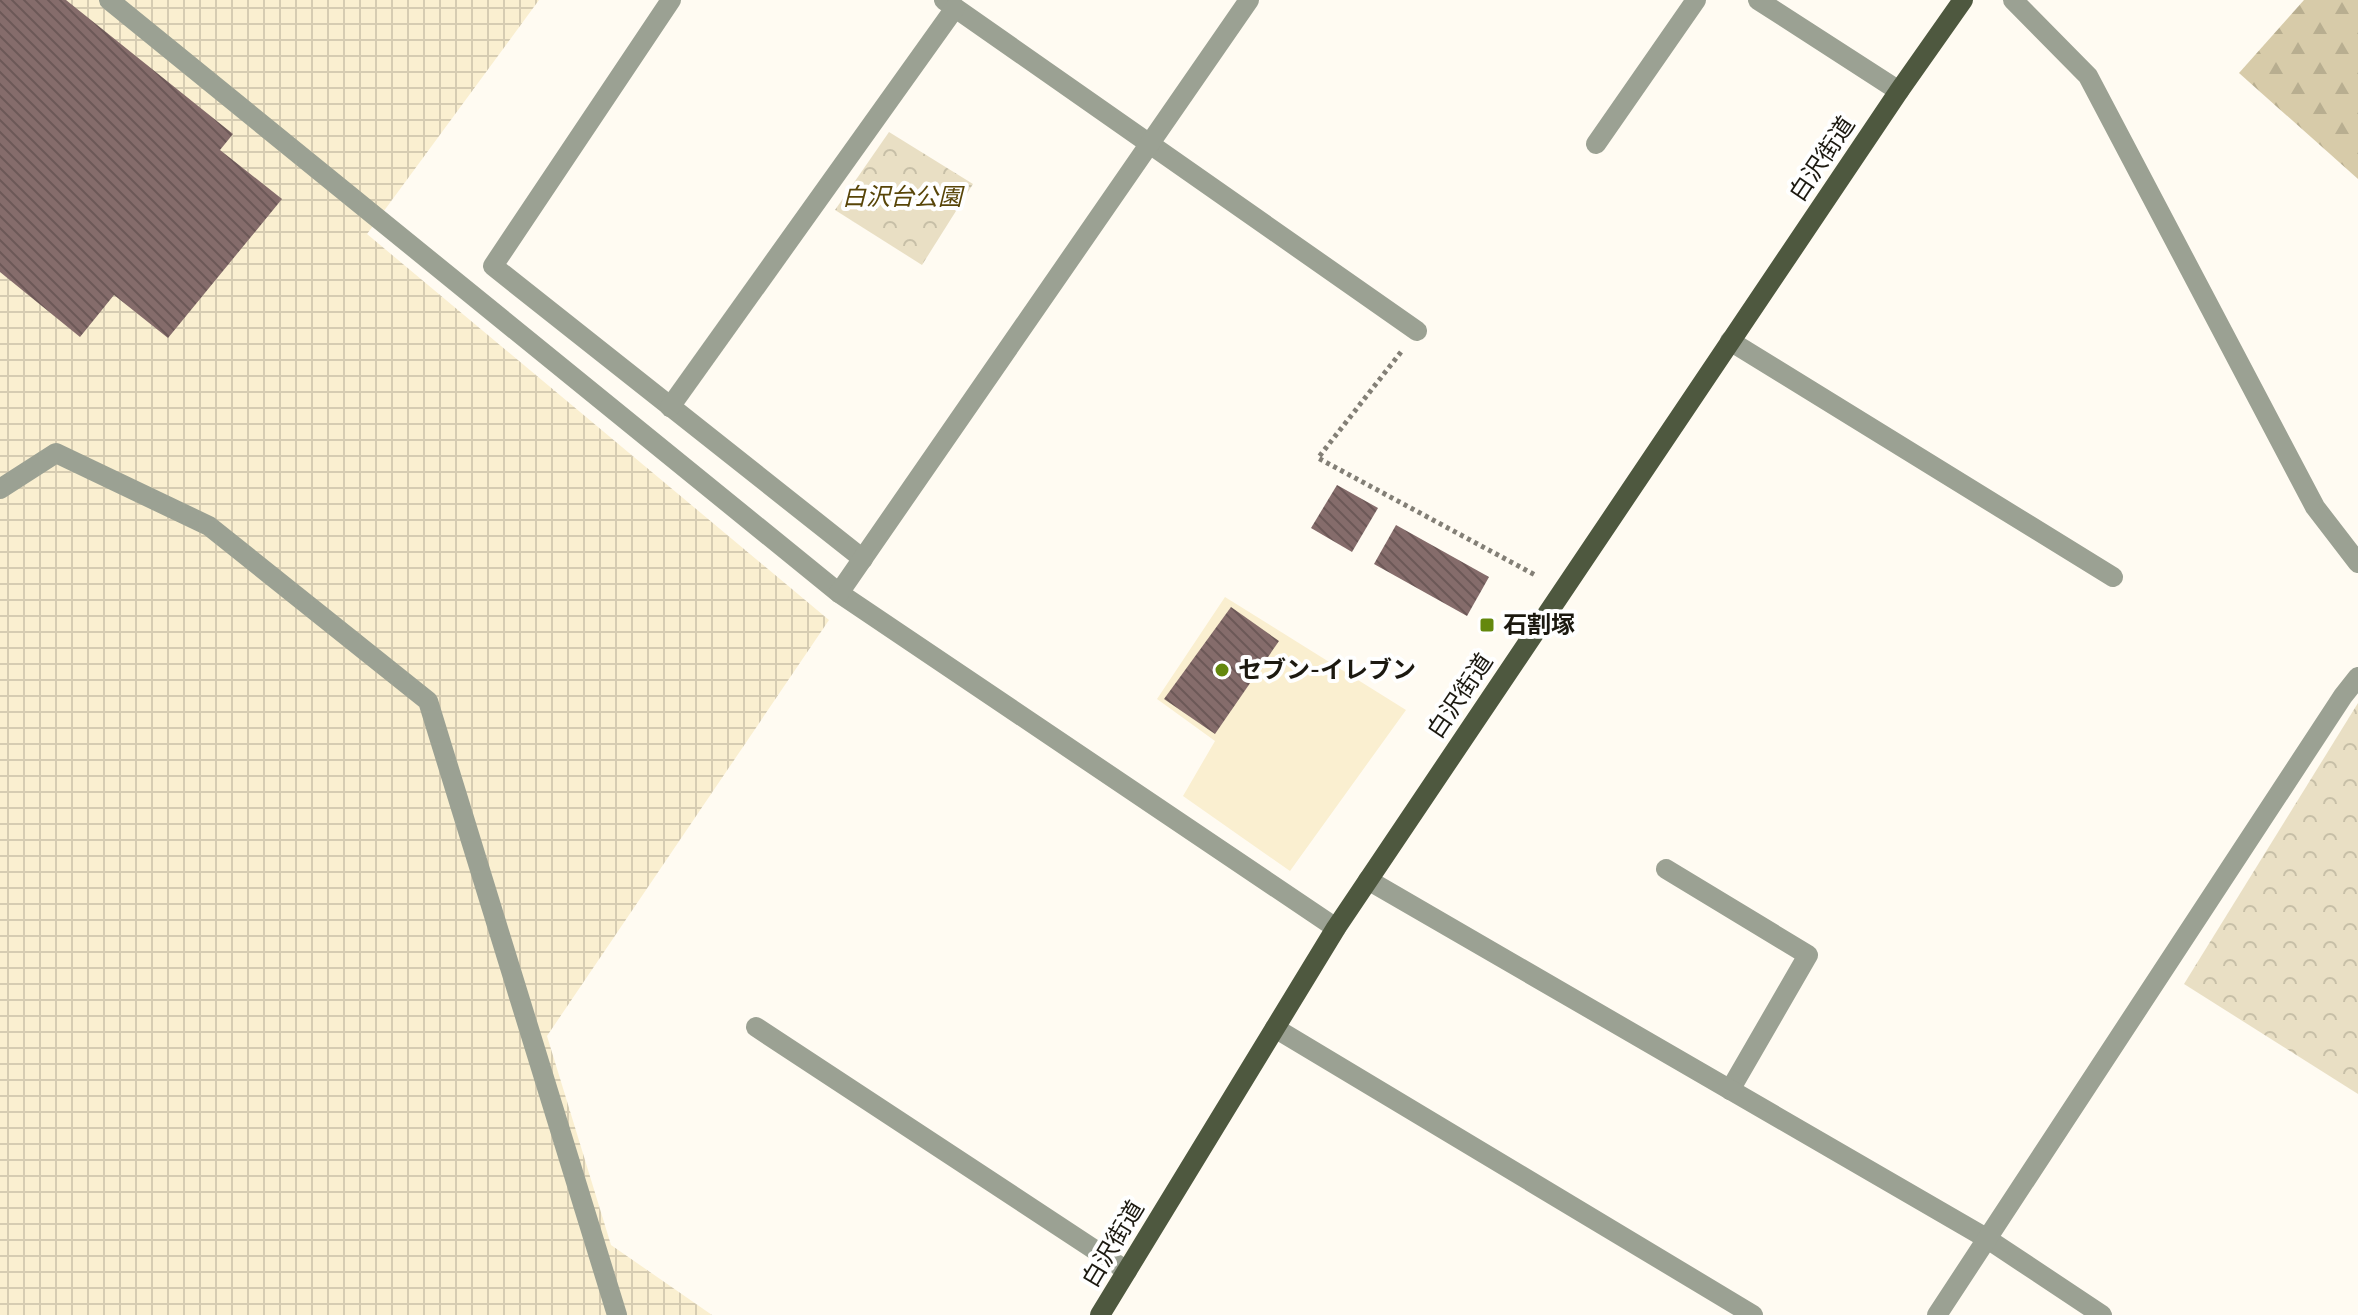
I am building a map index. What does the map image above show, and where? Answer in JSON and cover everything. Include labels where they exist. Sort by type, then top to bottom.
[{"type":"main road","name":"白沢街道","points":[[1100,1315],[1336,928],[1963,0]]},
{"type":"street","points":[[109,0],[839,593],[1336,928]]},
{"type":"street","points":[[671,0],[493,266],[863,559]]},
{"type":"street","points":[[839,593],[1249,0]]},
{"type":"street","points":[[1596,144],[1696,0]]},
{"type":"street","points":[[1758,0],[1899,91]]},
{"type":"street","points":[[2013,0],[2088,76],[2315,507],[2358,563]]},
{"type":"street","points":[[670,407],[949,4],[1417,331]]},
{"type":"street","points":[[1730,341],[2113,577]]},
{"type":"street","points":[[0,489],[56,453],[209,526],[428,701],[617,1315]]},
{"type":"street","points":[[1937,1315],[2358,677]]},
{"type":"street","points":[[1666,869],[1808,955],[1730,1090]]},
{"type":"street","points":[[1368,880],[1986,1238],[2102,1315]]},
{"type":"street","points":[[756,1027],[1127,1271]]},
{"type":"street","points":[[1275,1028],[1753,1315]]},
{"type":"path","points":[[1417,331],[1318,458],[1562,590]]},
{"type":"shaded area","points":[[0,0],[539,0],[367,234],[829,620],[547,1036],[611,1245],[712,1315],[0,1315]]},
{"type":"shaded area","points":[[1225,597],[1406,710],[1290,871],[1183,796],[1215,741],[1157,699]]},
{"type":"green space","points":[[2304,0],[2358,0],[2358,179],[2239,73]]},
{"type":"green space","name":"白沢台公園","points":[[889,132],[973,184],[922,265],[835,210]]},
{"type":"green space","points":[[2358,703],[2358,1094],[2184,984]]},
{"type":"building","points":[[0,0],[66,0],[233,134],[220,150],[282,199],[168,338],[114,295],[80,337],[0,272]]},
{"type":"building","points":[[1337,485],[1378,508],[1352,552],[1311,528]]},
{"type":"building","points":[[1396,525],[1489,577],[1467,616],[1374,564]]},
{"type":"building","name":"セブン-イレブン","points":[[1231,607],[1279,641],[1215,734],[1164,699]]},
{"type":"place","name":"石割塚","points":[[1487,625]]},
{"type":"place","name":"セブン-イレブン","points":[[1222,670]]}]
